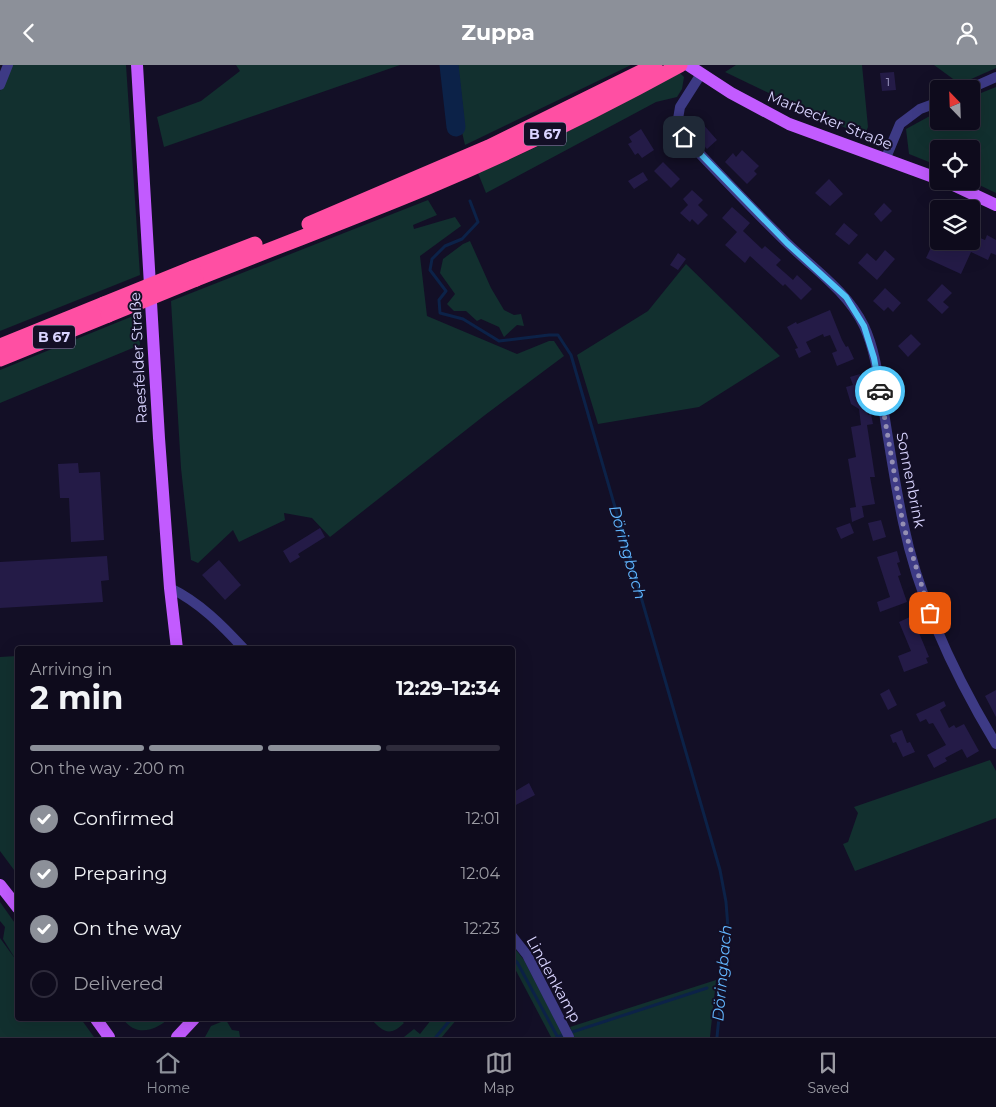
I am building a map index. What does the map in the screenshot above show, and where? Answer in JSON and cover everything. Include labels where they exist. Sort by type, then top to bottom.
[{"type":"highway","name":"B 67","points":[[0,359],[106,309],[195,273],[360,215],[468,169],[582,117],[655,69],[680,65]]},
{"type":"highway","name":"B 67","points":[[4,343],[106,309]]},
{"type":"main road","name":"Raesfelder Straße","points":[[137,65],[170,588],[177,646]]},
{"type":"main road","name":"Marbecker Straße","points":[[688,65],[748,103],[789,124],[930,176]]},
{"type":"main road","points":[[964,190],[996,205]]},
{"type":"main road","points":[[0,885],[15,904]]},
{"type":"main road","points":[[97,1021],[108,1037]]},
{"type":"main road","points":[[177,1037],[192,1021]]},
{"type":"main road","points":[[183,1037],[192,1021]]},
{"type":"street","points":[[0,85],[8,65]]},
{"type":"street","name":"Sonnenbrink","points":[[701,74],[680,107],[678,119],[684,137],[787,243],[846,297],[864,326],[874,358],[880,388],[903,524],[917,574],[930,613],[947,653],[996,744]]},
{"type":"street","points":[[980,84],[996,77]]},
{"type":"street","points":[[885,160],[900,124],[920,109],[930,105]]},
{"type":"street","points":[[170,588],[187,596],[197,604],[241,646]]},
{"type":"street","name":"Lindenkamp","points":[[515,940],[527,955],[568,1037]]},
{"type":"green space","points":[[11,65],[126,65],[140,275],[0,331],[0,91]]},
{"type":"green space","points":[[236,65],[400,65],[164,147],[157,117],[201,101],[240,71]]},
{"type":"green space","points":[[458,65],[631,65],[465,145],[461,128],[464,118]]},
{"type":"green space","points":[[736,65],[862,65],[868,127],[864,136],[725,72]]},
{"type":"green space","points":[[934,65],[996,65],[996,68],[969,80],[955,80]]},
{"type":"green space","points":[[679,72],[684,77],[682,89],[677,97],[656,102],[486,193],[478,173],[555,138]]},
{"type":"green space","points":[[996,87],[996,193],[980,185],[980,140],[930,140],[930,162],[909,154],[906,129],[930,116],[930,130],[980,130],[980,93]]},
{"type":"green space","points":[[428,200],[437,215],[413,225],[414,229],[455,217],[461,226],[420,256],[427,316],[517,354],[549,341],[554,341],[564,356],[485,415],[330,537],[312,518],[284,513],[285,520],[239,542],[233,530],[198,563],[191,560],[181,468],[171,301]]},
{"type":"green space","points":[[470,241],[491,288],[504,310],[514,315],[521,314],[524,326],[517,325],[504,337],[499,327],[481,319],[477,321],[466,311],[454,311],[447,304],[455,294],[440,273],[443,259]]},
{"type":"green space","points":[[686,264],[780,356],[699,407],[598,424],[577,355],[648,311]]},
{"type":"green space","points":[[138,314],[140,345],[0,403],[0,370]]},
{"type":"green space","points":[[15,656],[15,871],[0,851],[0,657]]},
{"type":"green space","points":[[990,760],[996,771],[996,818],[855,871],[843,844],[848,842],[858,813],[854,807]]},
{"type":"green space","points":[[0,902],[15,923],[15,958],[3,939],[5,927],[0,921]]},
{"type":"green space","points":[[0,938],[15,959],[15,1021],[82,1021],[94,1037],[0,1037]]},
{"type":"green space","points":[[515,949],[524,960],[564,1037],[551,1037],[515,969]]},
{"type":"green space","points":[[716,980],[710,1037],[574,1037],[570,1027]]},
{"type":"green space","points":[[125,1021],[166,1021],[157,1027],[145,1030],[133,1028]]},
{"type":"green space","points":[[227,1021],[232,1030],[239,1031],[240,1037],[205,1037],[211,1026]]},
{"type":"green space","points":[[373,1021],[402,1021],[404,1023],[391,1031],[383,1030]]},
{"type":"green space","points":[[430,1021],[455,1021],[442,1037],[404,1037],[414,1029],[420,1034]]},
{"type":"building","points":[[894,72],[896,90],[882,91],[880,73]]},
{"type":"building","points":[[702,123],[717,140],[707,149],[692,133]]},
{"type":"building","points":[[641,129],[654,150],[642,158],[638,153],[635,155],[628,144],[632,142],[629,137]]},
{"type":"building","points":[[742,150],[759,166],[754,171],[757,174],[747,184],[725,162],[733,153],[736,157]]},
{"type":"building","points":[[663,162],[680,179],[671,188],[654,171]]},
{"type":"building","points":[[643,172],[648,180],[634,189],[628,181]]},
{"type":"building","points":[[829,179],[843,194],[830,206],[815,193]]},
{"type":"building","points":[[692,190],[703,200],[698,205],[708,215],[698,225],[692,219],[690,222],[680,213],[688,205],[683,199]]},
{"type":"building","points":[[884,203],[892,211],[881,222],[874,214]]},
{"type":"building","points":[[732,207],[750,223],[743,231],[762,249],[765,246],[781,260],[776,265],[793,280],[797,275],[812,289],[801,300],[785,284],[783,286],[750,256],[745,263],[725,245],[737,232],[722,218]]},
{"type":"building","points":[[844,223],[858,235],[849,245],[835,234]]},
{"type":"building","points":[[987,235],[996,240],[996,255],[991,253],[988,260],[971,252],[961,274],[926,258],[930,250],[980,250],[980,238],[985,240]]},
{"type":"building","points":[[885,250],[895,259],[877,280],[858,263],[867,253],[876,261]]},
{"type":"building","points":[[678,253],[686,259],[678,270],[670,265]]},
{"type":"building","points":[[942,284],[952,293],[943,302],[949,307],[942,314],[927,300]]},
{"type":"building","points":[[885,288],[901,303],[893,312],[888,307],[884,311],[873,301]]},
{"type":"building","points":[[830,310],[842,340],[846,347],[848,346],[854,359],[837,366],[832,353],[837,351],[830,335],[824,337],[823,334],[806,342],[811,352],[799,358],[795,349],[798,348],[787,327]]},
{"type":"building","points":[[911,334],[921,344],[908,357],[898,346]]},
{"type":"building","points":[[860,374],[868,415],[871,414],[873,424],[867,425],[875,477],[870,477],[875,504],[856,507],[848,459],[856,457],[851,427],[861,425],[859,409],[851,404],[846,387],[853,385],[850,377]]},
{"type":"building","points":[[78,463],[79,473],[100,472],[104,540],[71,542],[69,498],[60,498],[58,464]]},
{"type":"building","points":[[862,506],[864,517],[852,522],[850,508]]},
{"type":"building","points":[[881,520],[886,537],[873,541],[868,523]]},
{"type":"building","points":[[850,523],[854,533],[841,539],[836,528]]},
{"type":"building","points":[[320,528],[325,537],[298,554],[300,557],[290,563],[283,551]]},
{"type":"building","points":[[897,551],[900,562],[897,563],[901,575],[898,576],[907,602],[880,612],[877,602],[890,597],[877,557]]},
{"type":"building","points":[[107,556],[109,580],[101,581],[103,602],[0,608],[0,562]]},
{"type":"building","points":[[219,560],[241,585],[225,600],[202,575]]},
{"type":"building","points":[[912,616],[929,657],[926,658],[928,663],[904,672],[898,656],[911,651],[899,622]]},
{"type":"building","points":[[889,689],[897,705],[888,710],[880,694]]},
{"type":"building","points":[[996,690],[996,717],[985,696]]},
{"type":"building","points":[[944,701],[946,706],[940,710],[949,728],[954,725],[956,728],[964,724],[979,751],[967,758],[962,749],[945,758],[947,761],[934,768],[927,755],[946,745],[933,723],[929,724],[926,719],[920,722],[916,714]]},
{"type":"building","points":[[902,730],[907,743],[910,742],[915,752],[903,757],[896,742],[893,743],[890,735]]},
{"type":"building","points":[[529,783],[535,795],[515,805],[515,791]]},
{"type":"waterway","name":"Döringbach","points":[[449,65],[456,127]]},
{"type":"waterway","name":"Döringbach","points":[[470,201],[478,222],[462,239],[445,246],[432,259],[430,270],[446,291],[439,300],[440,313],[463,319],[499,341],[558,335],[571,355],[720,870],[726,902],[728,928],[717,1037]]},
{"type":"waterway","points":[[515,961],[557,1036]]},
{"type":"waterway","points":[[557,1037],[707,988]]},
{"type":"waterway","points":[[436,1037],[449,1021]]},
{"type":"way so far","points":[[880,391],[903,524],[930,613]]},
{"type":"route","points":[[684,137],[787,243],[846,297],[864,326],[874,358],[880,391]]}]
